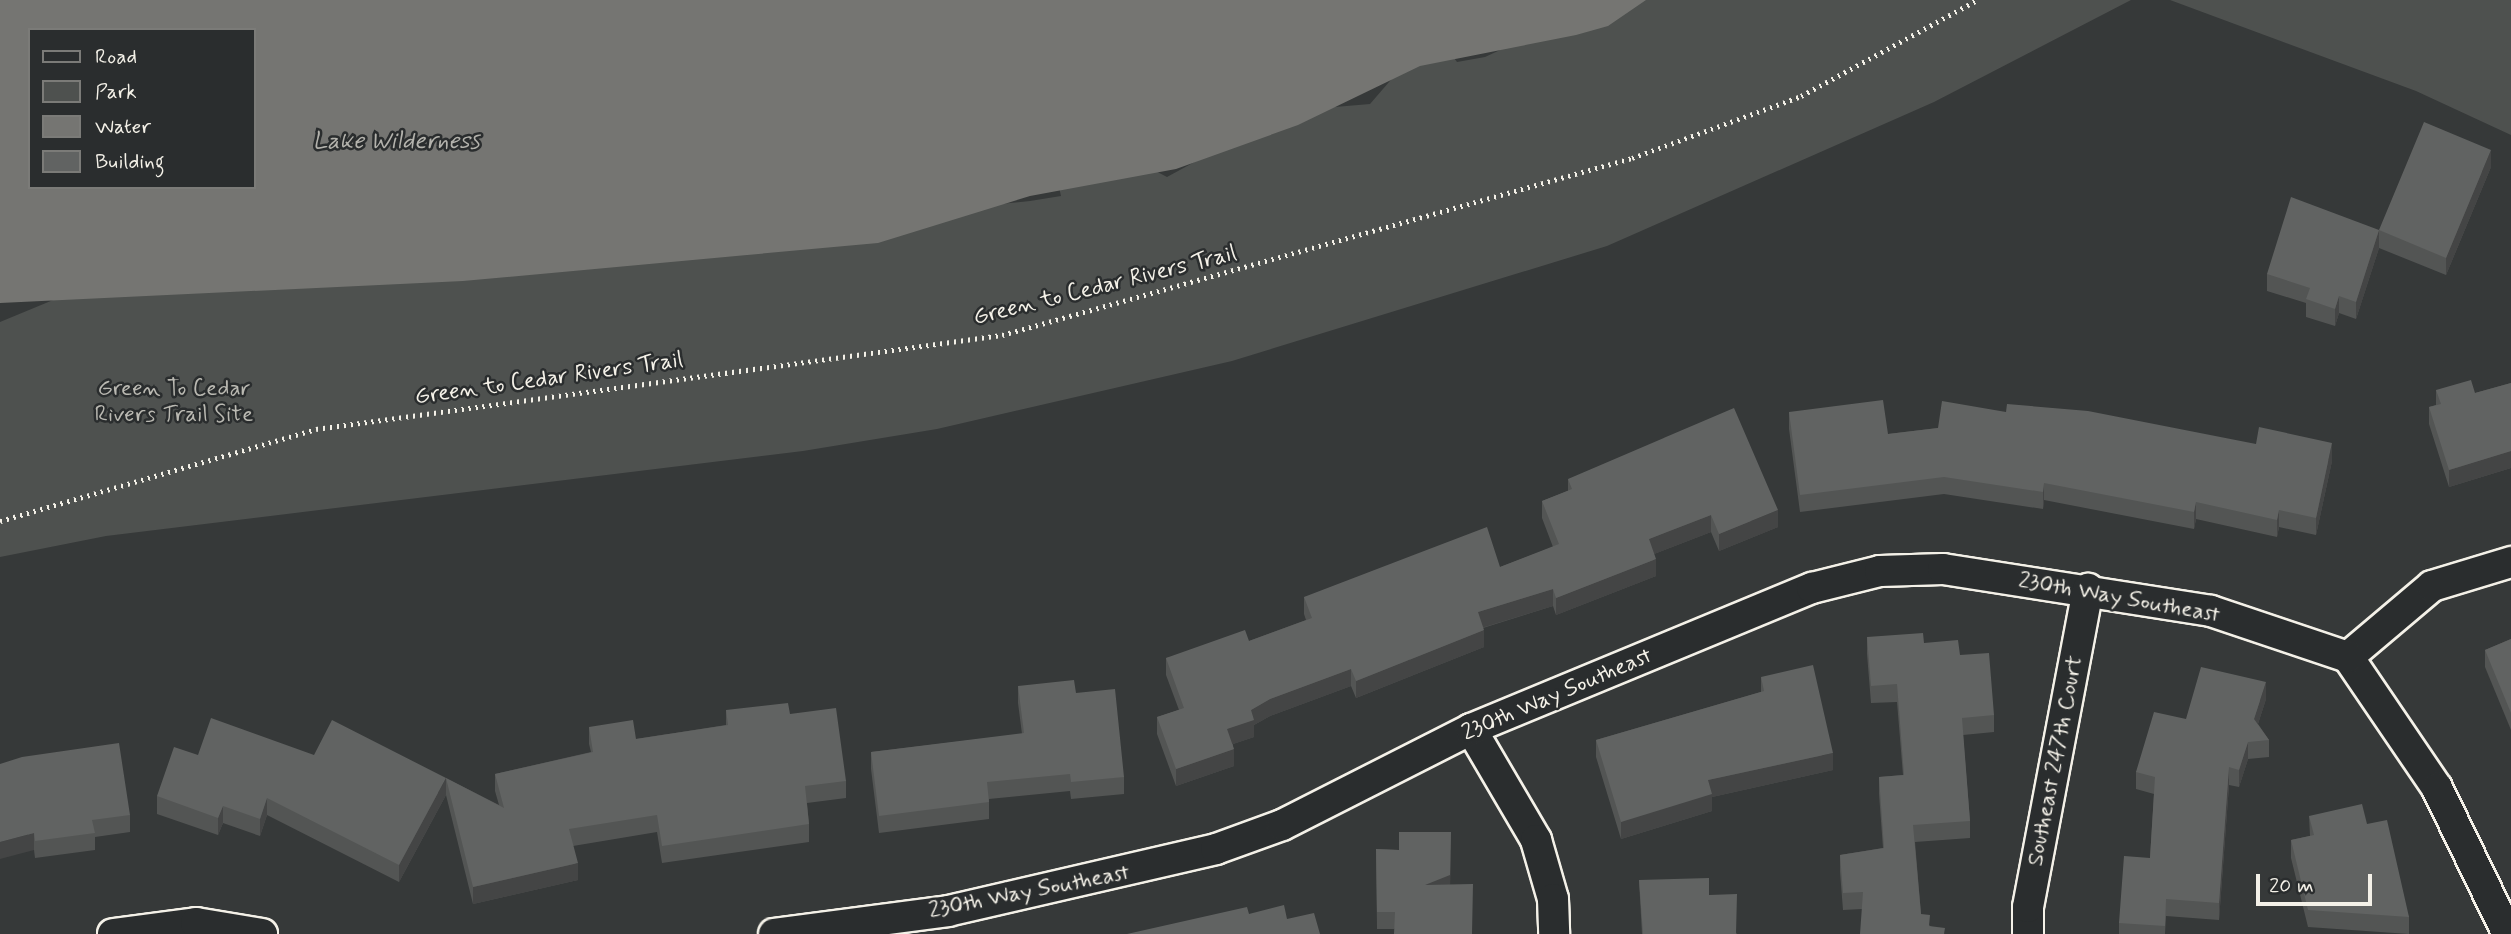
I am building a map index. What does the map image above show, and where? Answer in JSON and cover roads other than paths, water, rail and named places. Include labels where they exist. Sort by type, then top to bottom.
[{"type":"street","points":[[2508,934],[2437,788],[2348,657],[2432,586],[2511,562]]},
{"type":"street","name":"230th Way Southeast","points":[[774,934],[951,922],[1216,849],[1282,825],[1471,729],[1812,589],[1880,571],[1943,569],[2088,589],[2211,611],[2348,657]]},
{"type":"street","name":"Southeast 247th Court","points":[[2028,934],[2088,589]]},
{"type":"street","points":[[1471,729],[1536,841],[1553,899],[1554,934]]},
{"type":"street","points":[[113,934],[196,923],[262,934]]},
{"type":"water","name":"Lake Wilderness","points":[[0,0],[1646,0],[1608,26],[1576,35],[1420,66],[1298,125],[1176,169],[1030,196],[878,243],[463,281],[0,303]]},
{"type":"park label","name":"Green To Cedar Rivers Trail Site","points":[[174,402]]}]
